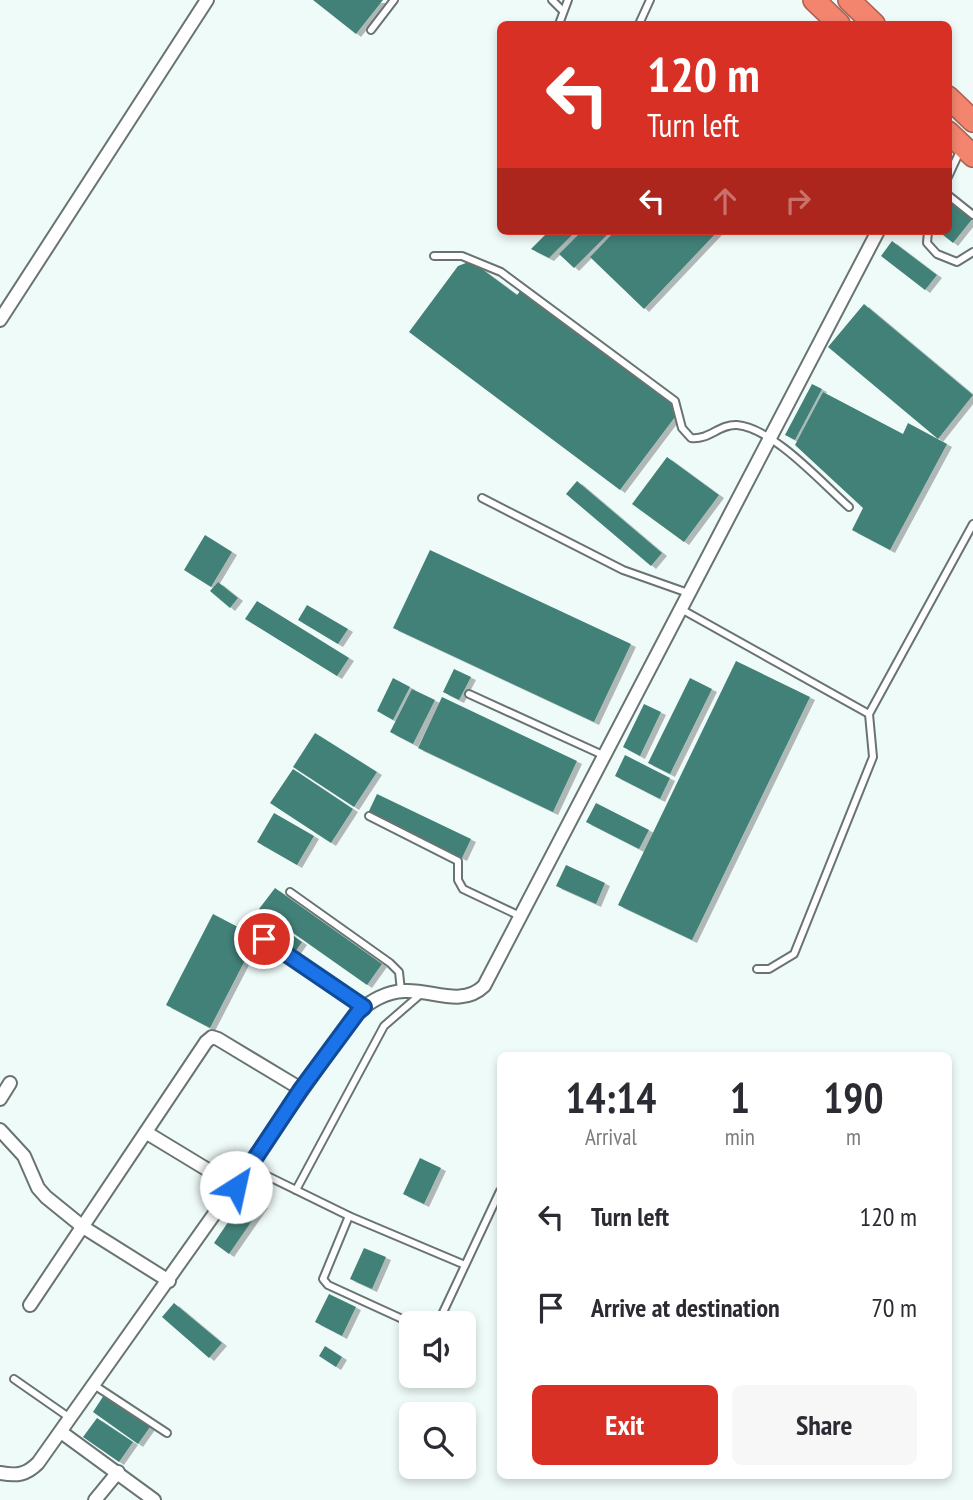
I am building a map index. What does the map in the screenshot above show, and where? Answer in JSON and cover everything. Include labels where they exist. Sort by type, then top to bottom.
[{"type":"highway","points":[[814,0],[836,21]]},
{"type":"highway","points":[[849,0],[871,21]]},
{"type":"highway","points":[[952,101],[973,121]]},
{"type":"street","points":[[0,320],[207,0]]},
{"type":"street","points":[[0,1473],[16,1476],[28,1472],[61,1432],[358,1012],[378,997],[401,991],[464,997],[477,993],[484,986],[876,235]]},
{"type":"street","points":[[30,1305],[206,1042],[212,1037],[301,1089]]},
{"type":"street","points":[[0,1099],[10,1083]]},
{"type":"street","points":[[0,1130],[23,1156],[38,1188],[46,1197],[83,1227],[169,1281]]},
{"type":"street","points":[[147,1133],[236,1187]]},
{"type":"street","points":[[61,1432],[154,1500]]},
{"type":"street","points":[[94,1500],[118,1472]]},
{"type":"lane","points":[[371,30],[394,0]]},
{"type":"lane","points":[[551,0],[563,11]]},
{"type":"lane","points":[[560,21],[568,0]]},
{"type":"lane","points":[[640,21],[650,0]]},
{"type":"lane","points":[[952,167],[961,145]]},
{"type":"lane","points":[[952,198],[973,215]]},
{"type":"lane","points":[[928,235],[928,243],[937,254],[957,262],[973,252]]},
{"type":"lane","points":[[434,256],[463,256],[501,272],[675,401],[682,428],[691,438],[702,439],[724,426],[751,428],[771,437],[849,507]]},
{"type":"lane","points":[[482,498],[623,570],[688,593]]},
{"type":"lane","points":[[757,969],[769,969],[794,954],[873,757],[869,714],[973,524]]},
{"type":"lane","points":[[680,608],[869,714]]},
{"type":"lane","points":[[469,694],[605,756]]},
{"type":"lane","points":[[369,816],[457,862],[458,880],[463,889],[522,917]]},
{"type":"lane","points":[[290,892],[390,963],[400,972],[401,991]]},
{"type":"lane","points":[[264,939],[364,1007]]},
{"type":"lane","points":[[296,1190],[384,1027],[423,991]]},
{"type":"lane","points":[[249,1167],[349,1216],[466,1265]]},
{"type":"lane","points":[[444,1311],[497,1198]]},
{"type":"lane","points":[[349,1216],[323,1279],[328,1285],[399,1318]]},
{"type":"lane","points":[[14,1379],[70,1418]]},
{"type":"lane","points":[[94,1385],[167,1433]]},
{"type":"building","points":[[313,0],[383,0],[356,34]]},
{"type":"building","points":[[952,202],[973,218],[953,243],[943,235],[952,235]]},
{"type":"building","points":[[545,235],[572,235],[549,258],[531,249]]},
{"type":"building","points":[[578,235],[607,235],[574,268],[559,254]]},
{"type":"building","points":[[611,235],[714,235],[644,309],[590,257]]},
{"type":"building","points":[[892,241],[937,275],[925,290],[881,256]]},
{"type":"building","points":[[471,261],[517,295],[521,290],[673,404],[675,417],[620,490],[409,332],[458,266]]},
{"type":"building","points":[[864,304],[973,395],[938,439],[828,347]]},
{"type":"building","points":[[812,384],[822,389],[795,440],[785,435]]},
{"type":"building","points":[[823,392],[903,434],[908,423],[947,444],[890,550],[852,530],[863,508],[795,445]]},
{"type":"building","points":[[667,457],[719,495],[684,542],[632,504]]},
{"type":"building","points":[[577,481],[662,553],[651,566],[566,494]]},
{"type":"building","points":[[205,535],[232,552],[211,587],[184,570]]},
{"type":"building","points":[[430,550],[631,644],[594,722],[393,628]]},
{"type":"building","points":[[218,582],[238,598],[230,608],[210,591]]},
{"type":"building","points":[[257,601],[349,658],[337,676],[245,619]]},
{"type":"building","points":[[307,605],[348,629],[338,644],[298,620]]},
{"type":"building","points":[[736,661],[810,697],[692,940],[618,905]]},
{"type":"building","points":[[454,669],[471,677],[459,700],[443,692]]},
{"type":"building","points":[[393,678],[410,687],[393,720],[377,711]]},
{"type":"building","points":[[690,678],[712,689],[670,774],[648,763]]},
{"type":"building","points":[[412,689],[435,700],[413,744],[390,732]]},
{"type":"building","points":[[442,697],[577,761],[553,812],[418,748]]},
{"type":"building","points":[[644,704],[661,712],[640,756],[623,747]]},
{"type":"building","points":[[315,733],[377,772],[354,807],[293,767]]},
{"type":"building","points":[[625,755],[670,778],[660,799],[615,776]]},
{"type":"building","points":[[293,769],[353,809],[331,843],[270,803]]},
{"type":"building","points":[[377,794],[471,839],[462,858],[368,813]]},
{"type":"building","points":[[596,803],[649,830],[639,849],[586,822]]},
{"type":"building","points":[[274,813],[314,836],[297,865],[257,842]]},
{"type":"building","points":[[566,865],[605,883],[596,904],[556,886]]},
{"type":"building","points":[[275,888],[382,964],[367,985],[259,909]]},
{"type":"building","points":[[213,914],[257,937],[210,1028],[166,1005]]},
{"type":"building","points":[[282,928],[302,942],[295,952],[275,938]]},
{"type":"building","points":[[420,1158],[441,1168],[424,1204],[403,1194]]},
{"type":"building","points":[[247,1194],[263,1205],[229,1254],[214,1243]]},
{"type":"building","points":[[364,1248],[386,1257],[372,1289],[350,1279]]},
{"type":"building","points":[[329,1294],[356,1307],[342,1336],[315,1322]]},
{"type":"building","points":[[174,1303],[222,1343],[209,1358],[162,1317]]},
{"type":"building","points":[[325,1346],[342,1357],[336,1367],[319,1356]]},
{"type":"building","points":[[104,1395],[150,1427],[138,1444],[93,1412]]},
{"type":"building","points":[[97,1418],[133,1442],[119,1462],[83,1437]]},
{"type":"route","points":[[236,1187],[301,1089],[364,1007],[264,939]]}]
